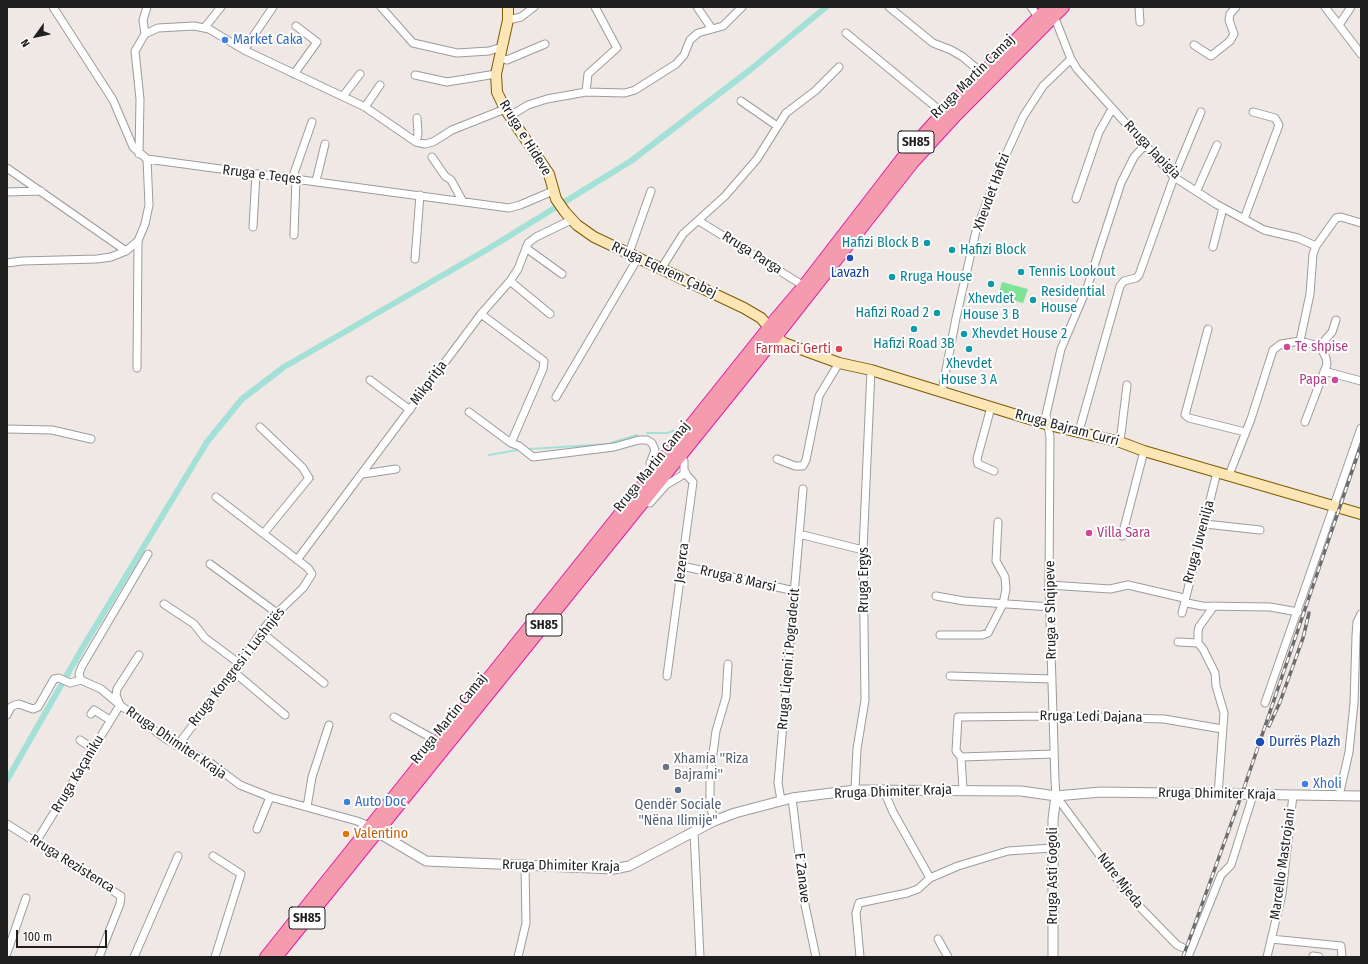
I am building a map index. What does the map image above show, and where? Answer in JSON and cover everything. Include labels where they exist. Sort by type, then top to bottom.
[{"type":"highway","name":"Rruga Martin Camaj","points":[[266,957],[680,455],[773,331],[804,286],[892,170],[943,113],[1039,18],[1063,7]]},
{"type":"highway","name":"Rruga Martin Camaj","points":[[276,957],[437,742],[653,473],[773,331],[929,142],[1052,11]]},
{"type":"main road","name":"Rruga e Hideve","points":[[508,7],[508,20],[496,74],[497,92],[508,112],[549,174],[555,195]]},
{"type":"main road","name":"Rruga Eqerem Çabej","points":[[555,195],[568,216],[594,237],[744,308],[761,318],[773,331]]},
{"type":"main road","name":"Rruga Bajram Curri","points":[[773,331],[784,343],[839,363],[871,370],[1049,425],[1120,442],[1144,451],[1217,472],[1229,474],[1361,514]]},
{"type":"street","name":"Rruga e Teqes","points":[[53,7],[113,100],[133,147],[139,154],[147,159],[420,196],[514,207],[555,195]]},
{"type":"street","points":[[145,34],[143,20],[148,7]]},
{"type":"street","points":[[205,27],[221,7]]},
{"type":"street","points":[[244,50],[273,7]]},
{"type":"street","points":[[381,7],[413,43],[457,53],[489,51],[502,47]]},
{"type":"street","points":[[508,20],[521,17],[534,7]]},
{"type":"street","points":[[586,92],[588,74],[617,48],[595,7]]},
{"type":"street","points":[[697,7],[712,29]]},
{"type":"street","points":[[139,154],[140,100],[135,51],[145,34],[158,28],[205,27],[244,50],[365,107],[416,142],[425,144],[433,142],[452,130],[508,112],[536,101],[586,92],[625,93],[635,90],[676,64],[684,55],[690,40],[698,33],[723,26],[741,7]]},
{"type":"street","points":[[889,7],[933,44],[951,50],[963,57],[983,74]]},
{"type":"street","points":[[1031,7],[1039,18]]},
{"type":"street","points":[[1139,7],[1140,22]]},
{"type":"street","points":[[1194,45],[1211,56],[1230,41],[1234,34],[1229,20],[1230,14],[1236,7]]},
{"type":"street","points":[[1325,7],[1361,54]]},
{"type":"street","points":[[1339,25],[1351,7]]},
{"type":"street","name":"Rruga Japigia","points":[[1052,11],[1076,69],[1174,177],[1197,190],[1223,208],[1264,230],[1298,238],[1316,246]]},
{"type":"street","points":[[294,74],[317,42],[296,26]]},
{"type":"street","name":"Rruga Martin Camaj","points":[[846,34],[943,113]]},
{"type":"street","points":[[499,57],[507,60],[545,44]]},
{"type":"street","name":"Xhevdet Hafizi","points":[[942,391],[956,318],[976,231],[999,170],[1023,118],[1043,86],[1071,59]]},
{"type":"street","points":[[661,269],[683,234],[725,196],[757,159],[786,113],[815,91],[839,67]]},
{"type":"street","points":[[343,96],[360,74]]},
{"type":"street","points":[[415,75],[447,82],[496,74]]},
{"type":"street","points":[[365,107],[380,85]]},
{"type":"street","points":[[741,101],[777,126]]},
{"type":"street","points":[[1076,199],[1099,132],[1112,109]]},
{"type":"street","points":[[1079,431],[1120,286],[1124,281],[1136,278],[1139,274],[1174,177],[1201,112]]},
{"type":"street","points":[[1244,219],[1279,125],[1275,118],[1253,112]]},
{"type":"street","points":[[416,142],[418,134],[417,118]]},
{"type":"street","points":[[294,235],[294,179],[312,122]]},
{"type":"street","points":[[316,181],[325,144]]},
{"type":"street","name":"Rruga e Shqipeve","points":[[1056,796],[1052,716],[1051,607],[1049,584],[1050,437],[1046,415],[1061,349],[1087,288],[1121,184],[1134,157],[1145,145]]},
{"type":"street","points":[[1197,190],[1218,145]]},
{"type":"street","points":[[432,157],[445,176],[451,180],[462,200]]},
{"type":"street","points":[[137,368],[138,241],[145,224],[149,204],[147,159]]},
{"type":"street","points":[[7,168],[126,251]]},
{"type":"street","points":[[252,227],[256,174]]},
{"type":"street","points":[[7,192],[41,191]]},
{"type":"street","points":[[556,397],[633,256],[651,191]]},
{"type":"street","points":[[415,260],[420,196]]},
{"type":"street","points":[[1213,247],[1223,208]]},
{"type":"street","name":"Mikpritja","points":[[297,560],[363,474],[481,314],[510,281],[518,269],[526,248],[532,240],[568,216]]},
{"type":"street","points":[[1300,341],[1310,294],[1313,254],[1316,246],[1336,218],[1341,217],[1361,223]]},
{"type":"street","name":"Rruga Parga","points":[[699,221],[804,286]]},
{"type":"street","points":[[7,263],[111,257],[126,251],[138,241]]},
{"type":"street","points":[[526,248],[562,274]]},
{"type":"street","points":[[510,281],[550,314]]},
{"type":"street","points":[[481,314],[544,361],[543,369],[511,443]]},
{"type":"street","points":[[1319,347],[1332,332],[1336,320]]},
{"type":"street","points":[[1208,329],[1185,415],[1189,418],[1245,432]]},
{"type":"street","points":[[1229,474],[1260,394],[1273,350],[1282,344],[1300,341],[1319,347],[1326,358],[1327,364],[1305,422]]},
{"type":"street","points":[[777,459],[795,466],[802,466],[806,460],[819,396],[839,363]]},
{"type":"street","name":"Rruga Ergys","points":[[855,790],[857,748],[865,700],[864,550],[871,370]]},
{"type":"street","points":[[1324,372],[1361,381]]},
{"type":"street","points":[[370,380],[410,410]]},
{"type":"street","points":[[1120,442],[1127,385]]},
{"type":"street","points":[[991,407],[977,459],[978,464],[994,471]]},
{"type":"street","points":[[469,412],[511,443],[519,446],[533,457],[538,458],[614,447],[647,440],[654,446],[655,450],[650,462],[653,473]]},
{"type":"street","points":[[260,427],[302,467],[309,478],[264,533]]},
{"type":"street","points":[[1265,703],[1361,428]]},
{"type":"street","points":[[7,429],[52,430],[91,439]]},
{"type":"street","points":[[1122,536],[1144,451]]},
{"type":"street","name":"Jezerca","points":[[667,676],[693,482],[686,473],[684,461],[680,455]]},
{"type":"street","points":[[363,474],[396,469]]},
{"type":"street","name":"Rruga Juvenilja","points":[[1182,613],[1184,598],[1217,472]]},
{"type":"street","points":[[642,502],[650,503],[666,484],[686,473]]},
{"type":"street","name":"Rruga Liqeni i Pogradecit","points":[[781,800],[778,783],[803,489]]},
{"type":"street","name":"Rruga Kongresi i Lushnjës","points":[[177,746],[277,613],[303,588],[311,577],[310,570],[216,497]]},
{"type":"street","points":[[940,635],[982,635],[988,633],[1003,604],[1005,577],[996,561],[998,522]]},
{"type":"street","points":[[1204,524],[1260,530]]},
{"type":"street","points":[[799,534],[864,550]]},
{"type":"street","points":[[7,715],[11,707],[15,705],[19,704],[33,709],[38,707],[42,704],[52,682],[59,678],[70,683],[81,680],[79,674],[82,666],[148,554]]},
{"type":"street","points":[[210,564],[277,613]]},
{"type":"street","name":"Rruga 8 Marsi","points":[[682,566],[795,591]]},
{"type":"street","points":[[1049,584],[1110,589],[1128,585],[1184,598],[1187,603],[1202,606],[1270,607],[1298,612]]},
{"type":"street","points":[[936,596],[964,601],[1051,607]]},
{"type":"street","points":[[164,604],[194,624],[205,638],[240,664]]},
{"type":"street","points":[[1198,644],[1199,627],[1214,606]]},
{"type":"street","points":[[1339,796],[1349,752],[1354,703],[1357,622],[1361,614]]},
{"type":"street","points":[[262,632],[324,683]]},
{"type":"street","points":[[1178,642],[1198,644],[1203,649],[1215,673],[1216,686],[1224,713],[1218,795]]},
{"type":"street","points":[[120,705],[116,694],[117,689],[139,655]]},
{"type":"street","points":[[714,821],[710,804],[710,776],[716,730],[726,697],[728,664]]},
{"type":"street","points":[[234,672],[285,715]]},
{"type":"street","points":[[950,676],[1052,679]]},
{"type":"street","name":"Rruga Dhimiter Kraja","points":[[81,680],[95,685],[177,746],[212,764],[240,785],[270,797],[357,820],[426,861],[614,869],[629,866],[714,821],[750,808],[792,798],[855,790],[1021,791],[1056,796],[1101,792],[1254,796],[1361,796]]},
{"type":"street","points":[[1354,703],[1361,697]]},
{"type":"street","name":"Rruga Kaçaniku","points":[[36,842],[120,705]]},
{"type":"street","points":[[91,714],[94,710],[110,720]]},
{"type":"street","name":"Rruga Ledi Dajana","points":[[961,757],[956,751],[958,717],[1052,716],[1164,718],[1222,729]]},
{"type":"street","points":[[394,717],[437,742]]},
{"type":"street","points":[[307,807],[312,777],[329,725]]},
{"type":"street","points":[[80,740],[93,749]]},
{"type":"street","points":[[963,790],[961,757],[1054,754]]},
{"type":"street","points":[[883,789],[892,812],[930,878]]},
{"type":"street","name":"Marcello Mastrojani","points":[[1267,957],[1282,894],[1293,795]]},
{"type":"street","name":"Rruga Asti Gogoli","points":[[1053,957],[1052,848],[1053,819],[1056,796]]},
{"type":"street","name":"Ndre Mjeda","points":[[1056,796],[1139,906],[1177,945],[1189,954]]},
{"type":"street","points":[[1189,954],[1221,875],[1224,870],[1231,865],[1254,796]]},
{"type":"street","points":[[257,829],[270,797]]},
{"type":"street","name":"E Zanave","points":[[792,798],[805,905],[816,957]]},
{"type":"street","name":"Rruga Rezistenca","points":[[7,824],[121,896],[120,904],[99,957]]},
{"type":"street","points":[[694,832],[700,957]]},
{"type":"street","points":[[860,957],[856,913],[859,903],[918,889],[930,878],[958,866],[1008,851],[1052,848]]},
{"type":"street","points":[[134,957],[178,856]]},
{"type":"street","points":[[213,856],[241,874],[215,957]]},
{"type":"street","points":[[518,957],[526,923],[525,866]]},
{"type":"street","points":[[7,953],[26,898]]},
{"type":"street","points":[[938,939],[948,957]]},
{"type":"street","points":[[1272,939],[1341,946],[1342,957]]},
{"type":"green space","points":[[1002,282],[1028,289],[1023,303],[998,296]]},
{"type":"waterway","points":[[7,780],[83,647],[207,442],[242,399],[284,367],[488,249],[631,161],[750,70],[826,7]]},
{"type":"waterway","points":[[647,433],[667,433],[679,429]]},
{"type":"waterway","points":[[529,449],[608,444],[637,435]]},
{"type":"waterway","points":[[489,455],[518,450]]},
{"type":"railway","points":[[1183,957],[1244,788],[1361,445]]},
{"type":"railway","points":[[1269,726],[1280,702],[1303,638],[1309,613]]},
{"type":"place","name":"Market Caka","points":[[225,40]]},
{"type":"place","name":"Hafizi Block B","points":[[927,243]]},
{"type":"place","name":"Hafizi Block","points":[[952,250]]},
{"type":"place","name":"Lavazh","points":[[850,258]]},
{"type":"place","name":"Tennis Lookout","points":[[1021,272]]},
{"type":"place","name":"Rruga House","points":[[892,277]]},
{"type":"place","name":"Xhevdet House 3 B","points":[[991,284]]},
{"type":"place","name":"Residential House","points":[[1033,300]]},
{"type":"place","name":"Hafizi Road 2","points":[[937,313]]},
{"type":"place","name":"Hafizi Road 3B","points":[[914,329]]},
{"type":"place","name":"Xhevdet House 2","points":[[964,334]]},
{"type":"place","name":"Te shpise","points":[[1287,347]]},
{"type":"place","name":"Farmaci Gerti","points":[[839,349]]},
{"type":"place","name":"Xhevdet House 3 A","points":[[969,349]]},
{"type":"place","name":"Papa","points":[[1335,380]]},
{"type":"place","name":"Villa Sara","points":[[1089,533]]},
{"type":"place","name":"Durrës Plazh","points":[[1260,742]]},
{"type":"place","name":"Xhamia ''Riza Bajrami''","points":[[666,767]]},
{"type":"place","name":"Xholi","points":[[1305,784]]},
{"type":"place","name":"Qendër Sociale \"Nëna Ilimije\"","points":[[678,790]]},
{"type":"place","name":"Auto Doc","points":[[347,802]]},
{"type":"place","name":"Valentino","points":[[346,834]]}]
